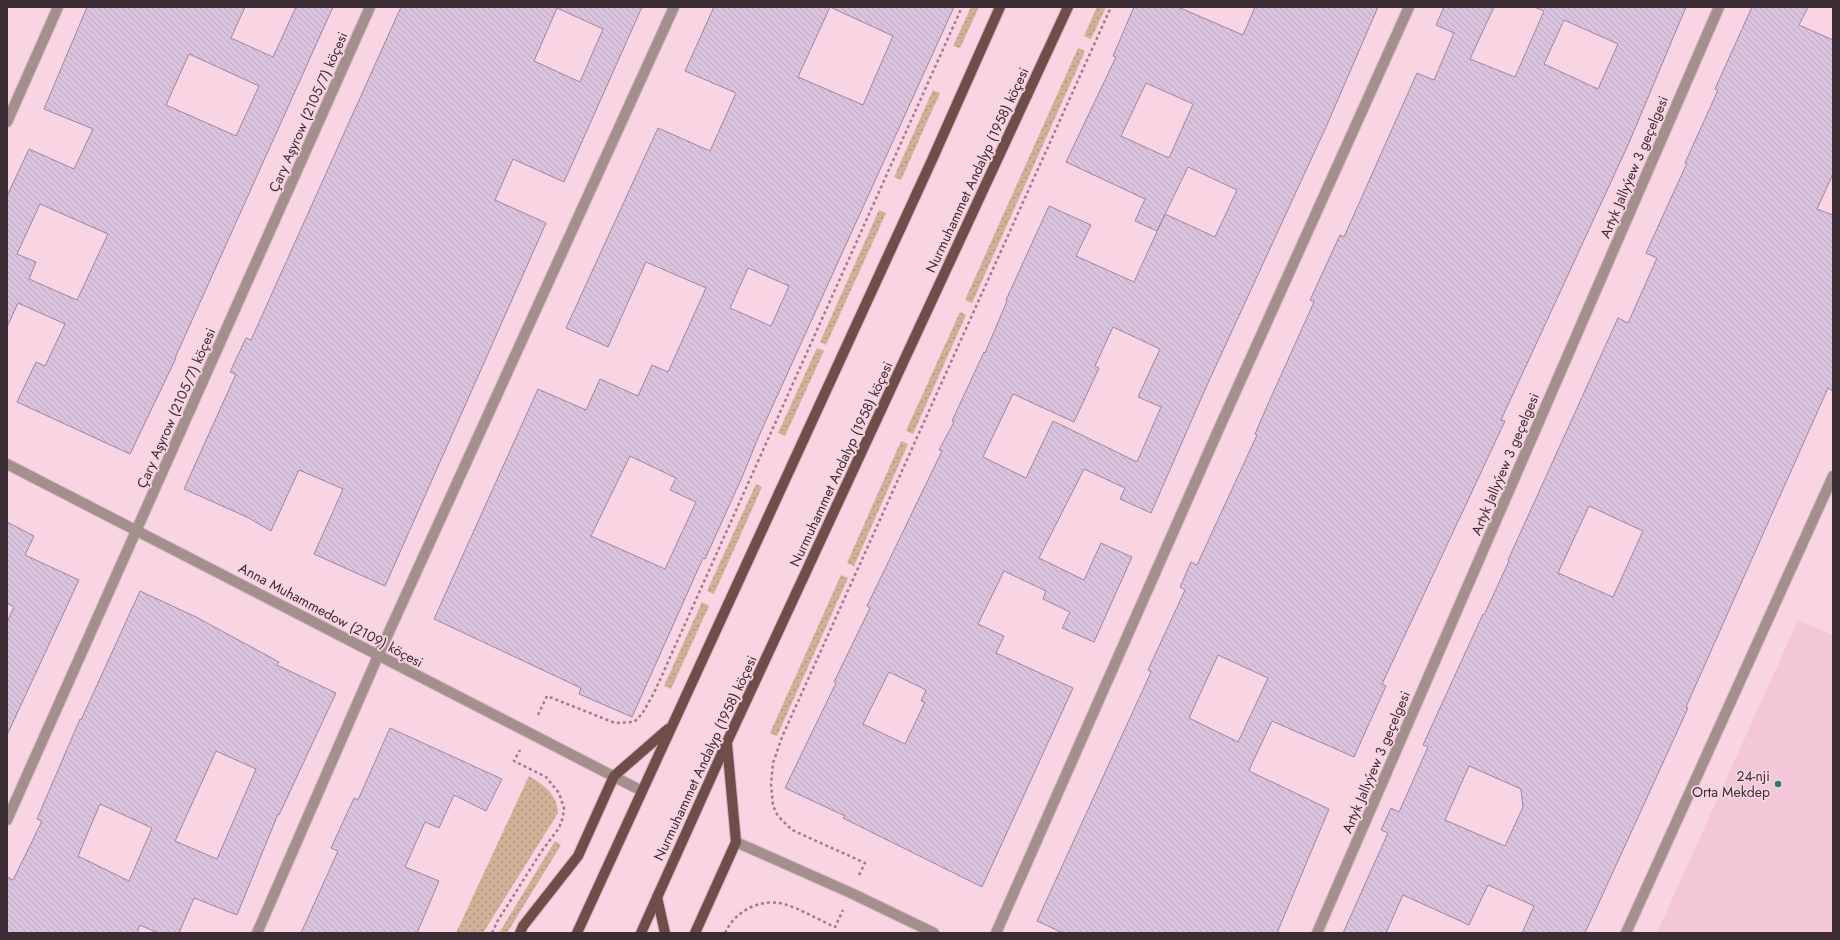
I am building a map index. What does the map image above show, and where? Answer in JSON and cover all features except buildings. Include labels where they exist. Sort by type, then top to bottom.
[{"type":"main road","points":[[577,933],[932,160],[1000,7]]},
{"type":"main road","name":"Nurmuhammet Andalyp (1958) köçesi","points":[[641,933],[727,742],[1068,7]]},
{"type":"main road","points":[[520,933],[578,856],[614,776],[671,727]]},
{"type":"main road","points":[[695,933],[736,842],[727,742]]},
{"type":"main road","points":[[657,897],[665,933]]},
{"type":"street","points":[[7,122],[58,7]]},
{"type":"street","name":"Çary Aşyrow (2105/7) köçesi","points":[[7,820],[370,7]]},
{"type":"street","points":[[257,933],[378,656],[674,7]]},
{"type":"street","points":[[996,933],[1211,447],[1409,7]]},
{"type":"street","name":"Artyk Jallyýew 3 geçelgesi","points":[[1317,933],[1719,7]]},
{"type":"street","name":"Anna Muhammedow (2109) köçesi","points":[[7,464],[137,529],[378,656],[642,791]]},
{"type":"street","points":[[1626,933],[1833,476]]},
{"type":"street","points":[[736,842],[851,893],[934,933]]},
{"type":"path","points":[[547,696],[615,722],[634,722],[642,714],[654,693],[962,7]]},
{"type":"path","points":[[865,863],[792,830],[778,816],[773,806],[771,784],[772,762],[1111,7]]},
{"type":"path","points":[[492,933],[497,922],[541,852],[559,828],[564,818],[564,808],[559,793],[546,777],[514,761]]},
{"type":"path","points":[[725,933],[743,910],[760,903],[783,904],[835,927]]},
{"type":"shaded area","points":[[971,7],[979,7],[960,48],[953,46]]},
{"type":"shaded area","points":[[1097,7],[1106,7],[1091,39],[1084,36]]},
{"type":"shaded area","points":[[1078,48],[1085,51],[972,303],[965,300]]},
{"type":"shaded area","points":[[933,90],[940,93],[901,180],[894,177]]},
{"type":"shaded area","points":[[879,210],[886,213],[826,345],[820,342]]},
{"type":"shaded area","points":[[960,312],[966,315],[913,434],[906,431]]},
{"type":"shaded area","points":[[817,348],[824,351],[785,436],[778,433]]},
{"type":"shaded area","points":[[901,441],[908,444],[854,566],[847,563]]},
{"type":"shaded area","points":[[756,484],[762,487],[714,594],[707,591]]},
{"type":"shaded area","points":[[841,575],[848,578],[777,736],[770,733]]},
{"type":"shaded area","points":[[702,602],[709,606],[671,689],[664,686]]},
{"type":"shaded area","name":"24-nji Orta Mekdep","points":[[1798,620],[1833,635],[1833,933],[1657,933]]},
{"type":"shaded area","points":[[529,776],[549,791],[555,800],[558,813],[483,933],[456,933]]},
{"type":"shaded area","points":[[555,841],[561,845],[507,933],[499,933]]},
{"type":"place","name":"24-nji Orta Mekdep","points":[[1778,784]]}]
